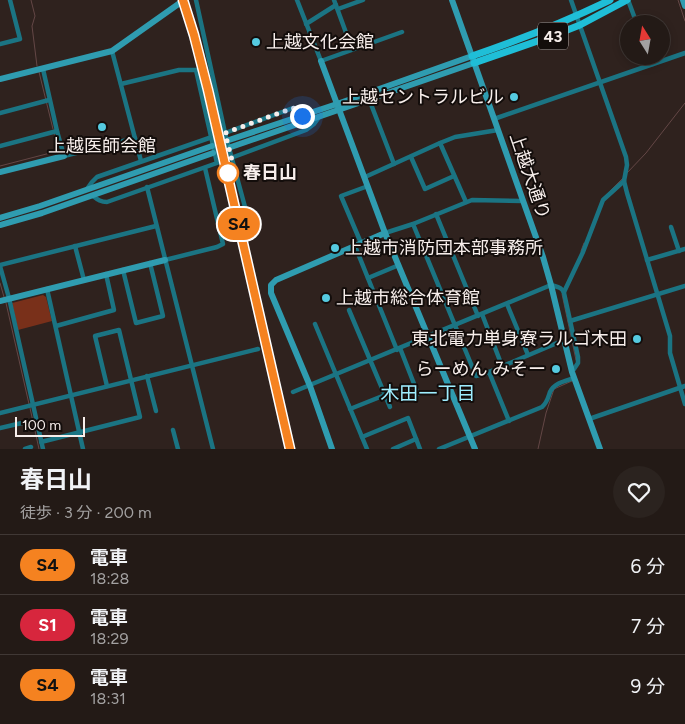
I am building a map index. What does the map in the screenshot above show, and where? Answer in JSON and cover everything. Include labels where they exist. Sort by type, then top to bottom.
[{"type":"main road","name":"43","points":[[473,59],[577,17],[610,0]]},
{"type":"main road","name":"43","points":[[473,59],[552,36],[580,25],[628,0]]},
{"type":"street","points":[[0,44],[20,39],[10,0]]},
{"type":"street","points":[[196,0],[225,133],[245,207]]},
{"type":"street","points":[[298,0],[385,233],[475,449]]},
{"type":"street","points":[[306,24],[336,5],[363,0]]},
{"type":"street","name":"上越大通り","points":[[452,0],[543,257],[573,375],[600,449]]},
{"type":"street","points":[[571,0],[626,157],[627,165],[624,181],[626,193],[670,336],[670,353],[682,387],[685,404]]},
{"type":"street","points":[[628,0],[634,15]]},
{"type":"street","points":[[683,0],[685,6]]},
{"type":"street","points":[[0,79],[112,52],[180,1]]},
{"type":"street","points":[[336,5],[352,49]]},
{"type":"street","points":[[321,61],[402,32]]},
{"type":"street","points":[[112,52],[141,162]]},
{"type":"street","points":[[670,58],[685,53]]},
{"type":"street","points":[[473,59],[338,107],[320,116],[230,144],[302,116],[338,107],[369,99],[473,59]]},
{"type":"street","points":[[494,119],[650,65]]},
{"type":"street","points":[[43,69],[64,156]]},
{"type":"street","points":[[93,196],[102,202],[107,202],[217,163],[196,70],[179,70],[121,84]]},
{"type":"street","points":[[369,99],[394,164]]},
{"type":"street","points":[[0,113],[50,100]]},
{"type":"street","points":[[225,133],[293,108],[298,110],[302,116]]},
{"type":"street","points":[[231,158],[306,130],[320,116]]},
{"type":"street","points":[[365,177],[455,137],[498,130]]},
{"type":"street","points":[[0,146],[57,132]]},
{"type":"street","points":[[86,190],[97,177],[212,137]]},
{"type":"street","points":[[0,172],[135,138]]},
{"type":"street","points":[[440,143],[466,202]]},
{"type":"street","points":[[0,218],[212,150],[93,196],[0,225]]},
{"type":"street","points":[[410,157],[425,189],[454,176]]},
{"type":"street","points":[[0,301],[223,244],[204,168]]},
{"type":"street","points":[[564,293],[584,252],[603,200],[624,181]]},
{"type":"street","points":[[368,186],[341,196],[368,278],[418,394]]},
{"type":"street","points":[[147,187],[213,449]]},
{"type":"street","points":[[332,449],[310,386],[271,293],[271,285],[276,280],[358,244],[472,200],[523,201]]},
{"type":"street","points":[[436,214],[502,366]]},
{"type":"street","points":[[413,224],[476,376],[564,340]]},
{"type":"street","points":[[43,449],[10,298],[0,265],[156,226]]},
{"type":"street","points":[[671,227],[679,251]]},
{"type":"street","points":[[75,246],[84,280]]},
{"type":"street","points":[[647,260],[685,250]]},
{"type":"street","points":[[123,270],[136,323],[163,316],[150,263]]},
{"type":"street","points":[[368,278],[399,265]]},
{"type":"street","points":[[56,326],[114,310],[106,274]]},
{"type":"street","points":[[293,392],[551,285],[559,287],[564,293],[578,357],[578,363],[573,375],[553,387],[546,404],[542,407],[443,448]]},
{"type":"street","points":[[570,321],[685,286]]},
{"type":"street","points":[[47,289],[83,449]]},
{"type":"street","points":[[508,304],[528,355]]},
{"type":"street","points":[[349,310],[390,407]]},
{"type":"street","points":[[315,324],[367,449]]},
{"type":"street","points":[[41,442],[140,417],[119,330],[95,336],[107,386]]},
{"type":"street","points":[[0,413],[258,349]]},
{"type":"street","points":[[489,372],[509,421]]},
{"type":"street","points":[[147,376],[156,411]]},
{"type":"street","points":[[589,419],[682,387]]},
{"type":"street","points":[[350,409],[385,395]]},
{"type":"street","points":[[362,437],[408,418],[420,449]]},
{"type":"street","points":[[0,428],[26,422]]},
{"type":"street","points":[[173,430],[178,449]]},
{"type":"street","points":[[393,449],[416,439]]},
{"type":"street","points":[[25,449],[32,447]]},
{"type":"shaded area","points":[[43,295],[46,297],[52,321],[18,330],[12,303]]},
{"type":"waterway","points":[[31,0],[35,16],[32,26],[37,66]]},
{"type":"waterway","points":[[678,0],[685,21]]},
{"type":"waterway","points":[[39,72],[53,129]]},
{"type":"waterway","points":[[627,173],[646,153],[685,103]]},
{"type":"waterway","points":[[0,166],[58,151],[54,133]]},
{"type":"waterway","points":[[610,191],[623,178]]},
{"type":"waterway","points":[[581,251],[584,243]]},
{"type":"waterway","points":[[0,283],[4,297]]},
{"type":"waterway","points":[[562,294],[576,360]]},
{"type":"waterway","points":[[6,303],[29,404]]},
{"type":"waterway","points":[[538,449],[546,413],[554,389],[572,381]]},
{"type":"waterway","points":[[30,408],[39,449]]},
{"type":"tunnel","points":[[212,146],[229,140]]},
{"type":"tunnel","points":[[213,153],[231,147]]},
{"type":"railway","points":[[183,0],[195,37],[290,449]]},
{"type":"train","name":"S4","points":[[183,0],[208,90],[290,449]]},
{"type":"place","name":"上越文化会館","points":[[256,42]]},
{"type":"place","name":"上越セントラルビル","points":[[514,97]]},
{"type":"place","name":"上越医師会館","points":[[102,127]]},
{"type":"place","name":"春日山","points":[[228,173]]},
{"type":"place","name":"上越市消防団本部事務所","points":[[335,248]]},
{"type":"place","name":"上越市総合体育館","points":[[326,298]]},
{"type":"place","name":"東北電力単身寮ラルゴ木田","points":[[637,339]]},
{"type":"place","name":"らーめん みそー","points":[[556,369]]},
{"type":"district","name":"木田一丁目","points":[[428,393]]},
{"type":"route","points":[[228,173],[236,176],[225,133],[293,108],[296,108],[302,116]]}]
